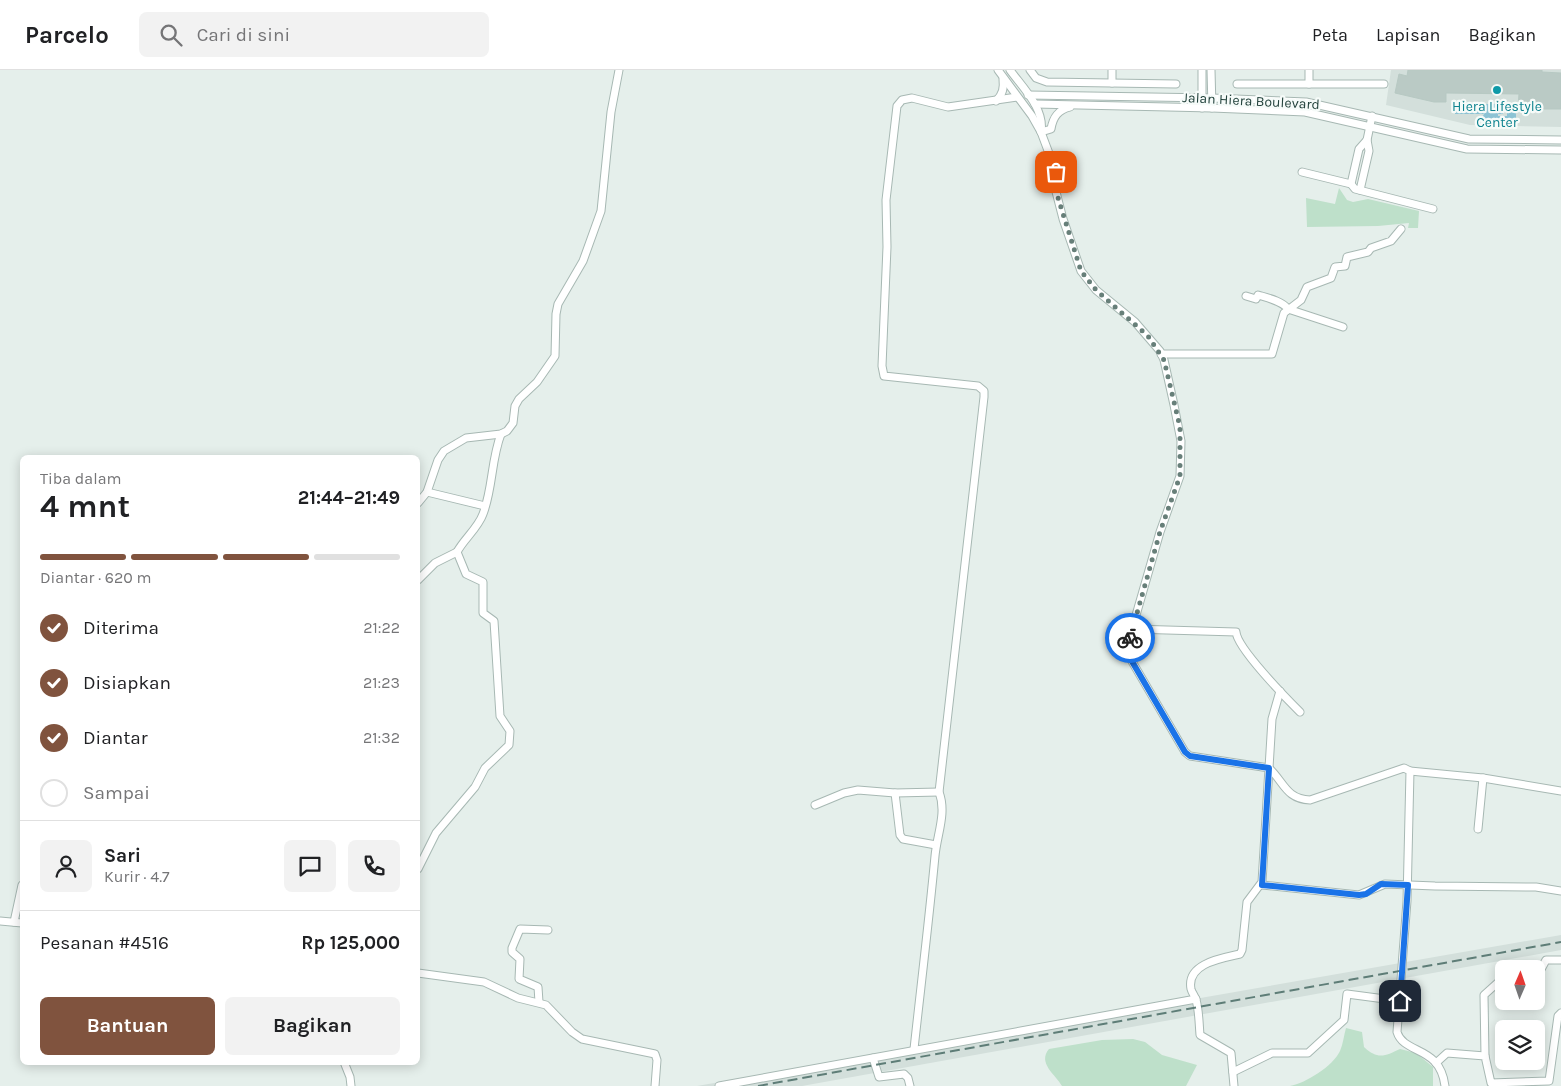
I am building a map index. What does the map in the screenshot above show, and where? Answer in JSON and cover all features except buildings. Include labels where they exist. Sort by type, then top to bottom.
[{"type":"street","points":[[420,501],[427,492],[438,460],[444,451],[466,438],[501,434],[511,427],[515,406],[519,399],[537,382],[555,356],[558,304],[583,261],[601,211],[610,120],[620,70]]},
{"type":"street","points":[[998,70],[1028,110],[1041,132],[1056,172],[1054,184],[1056,192],[1081,271],[1096,290],[1148,336],[1164,360],[1180,427],[1180,476],[1160,532],[1128,648],[1130,658],[1185,752],[1190,756],[1269,768],[1294,797],[1310,800],[1404,768],[1410,771],[1483,778],[1561,791]]},
{"type":"street","points":[[1010,70],[1035,104],[1043,122],[1041,132]]},
{"type":"street","points":[[1030,70],[1040,81],[1176,84]]},
{"type":"street","points":[[1112,70],[1112,83]]},
{"type":"street","points":[[1202,70],[1202,108]]},
{"type":"street","points":[[1211,70],[1212,108]]},
{"type":"street","points":[[1309,70],[1309,84]]},
{"type":"street","points":[[996,101],[1004,88],[1003,78]]},
{"type":"street","points":[[1237,84],[1384,84]]},
{"type":"street","points":[[914,1049],[936,846],[943,812],[943,803],[939,792],[984,391],[978,386],[884,376],[882,366],[887,247],[886,200],[897,106],[899,102],[907,98],[948,107],[1019,99],[1028,95]]},
{"type":"street","name":"Jalan Hiera Boulevard","points":[[1028,95],[1202,97],[1306,102],[1469,139],[1561,140]]},
{"type":"street","points":[[1028,110],[1035,104]]},
{"type":"street","name":"Jalan Hiera Boulevard","points":[[1035,104],[1305,112],[1467,149],[1561,150]]},
{"type":"street","points":[[1041,132],[1051,129],[1053,120],[1062,109],[1079,105]]},
{"type":"street","points":[[1360,190],[1370,151],[1367,140],[1372,116]]},
{"type":"street","points":[[1367,140],[1359,149],[1352,184],[1355,189],[1433,209]]},
{"type":"street","points":[[1302,172],[1352,184]]},
{"type":"street","points":[[1161,354],[1272,354],[1284,313],[1301,300],[1307,287],[1331,278],[1335,268],[1343,267],[1346,257],[1368,252],[1371,248],[1391,240],[1401,229]]},
{"type":"street","points":[[1246,296],[1256,299],[1258,295],[1270,298],[1285,305],[1288,310],[1344,327]]},
{"type":"street","points":[[420,578],[435,563],[456,552],[480,519],[492,478],[495,451],[501,434]]},
{"type":"street","points":[[427,492],[485,506]]},
{"type":"street","points":[[420,865],[436,833],[477,784],[485,768],[509,744],[510,731],[500,716],[495,624],[494,621],[483,613],[483,582],[466,574],[458,561],[456,552]]},
{"type":"street","points":[[1132,629],[1236,632],[1236,638],[1300,712]]},
{"type":"street","points":[[1234,1086],[1231,1053],[1202,1038],[1200,1035],[1196,999],[1191,989],[1195,972],[1209,962],[1240,954],[1247,902],[1249,897],[1262,885],[1272,712],[1280,691]]},
{"type":"street","points":[[1410,771],[1408,885],[1397,1032],[1400,1038],[1428,1055],[1436,1063],[1444,1075],[1445,1086]]},
{"type":"street","points":[[1478,829],[1483,778]]},
{"type":"street","points":[[815,806],[844,792],[854,790],[895,794],[939,792]]},
{"type":"street","points":[[895,794],[900,835],[903,839],[936,846]]},
{"type":"street","points":[[1262,885],[1359,895],[1366,894],[1381,884],[1536,886],[1561,891]]},
{"type":"street","points":[[14,922],[20,894]]},
{"type":"street","points":[[0,921],[20,923]]},
{"type":"street","points":[[539,1002],[538,986],[519,979],[520,959],[512,952],[512,948],[520,929],[548,930]]},
{"type":"street","points":[[1545,962],[1546,960],[1561,960]]},
{"type":"street","points":[[420,973],[477,980],[518,998],[539,1002],[552,1009],[572,1032],[582,1039],[655,1054],[657,1060],[656,1086]]},
{"type":"street","points":[[1495,985],[1484,995],[1485,1056],[1491,1083],[1548,1084],[1558,1016],[1561,1013]]},
{"type":"street","points":[[1233,1072],[1272,1053],[1308,1053],[1344,1020],[1347,994],[1400,1001]]},
{"type":"street","points":[[719,1086],[1196,999]]},
{"type":"street","points":[[1436,1063],[1447,1053],[1485,1056]]},
{"type":"street","points":[[873,1058],[879,1076],[904,1074],[908,1078],[910,1086]]},
{"type":"street","points":[[345,1065],[352,1086]]},
{"type":"shaded area","points":[[1391,70],[1561,70],[1561,127],[1470,125],[1386,105]]},
{"type":"shaded area","points":[[1561,935],[1561,950],[1505,960],[1495,960],[1495,962],[802,1086],[697,1086]]},
{"type":"green space","points":[[1339,188],[1347,200],[1353,202],[1368,199],[1419,211],[1418,228],[1408,228],[1409,223],[1378,226],[1307,227],[1306,198],[1335,204]]},
{"type":"green space","points":[[1346,1028],[1362,1032],[1364,1047],[1373,1054],[1382,1056],[1400,1049],[1416,1053],[1433,1067],[1433,1086],[1290,1086],[1311,1078],[1336,1057],[1340,1051]]},
{"type":"green space","points":[[1133,1039],[1145,1042],[1162,1055],[1197,1065],[1186,1086],[1062,1086],[1046,1064],[1046,1054],[1049,1049],[1102,1040]]},
{"type":"water","points":[[1455,104],[1503,104],[1503,114],[1498,114],[1498,116],[1507,116],[1507,111],[1516,111],[1516,119],[1494,121],[1494,119],[1485,119],[1484,114],[1455,114]]},
{"type":"railway","points":[[758,1086],[1561,942]]},
{"type":"way so far","points":[[1056,172],[1054,184],[1081,271],[1096,290],[1135,322],[1160,351],[1164,360],[1180,427],[1180,476],[1160,532],[1130,638]]},
{"type":"place","name":"Hiera Lifestyle Center","points":[[1497,90]]},
{"type":"route","points":[[1130,638],[1128,648],[1130,658],[1185,752],[1190,756],[1269,768],[1262,885],[1359,895],[1366,894],[1381,884],[1408,885],[1400,1001]]}]
